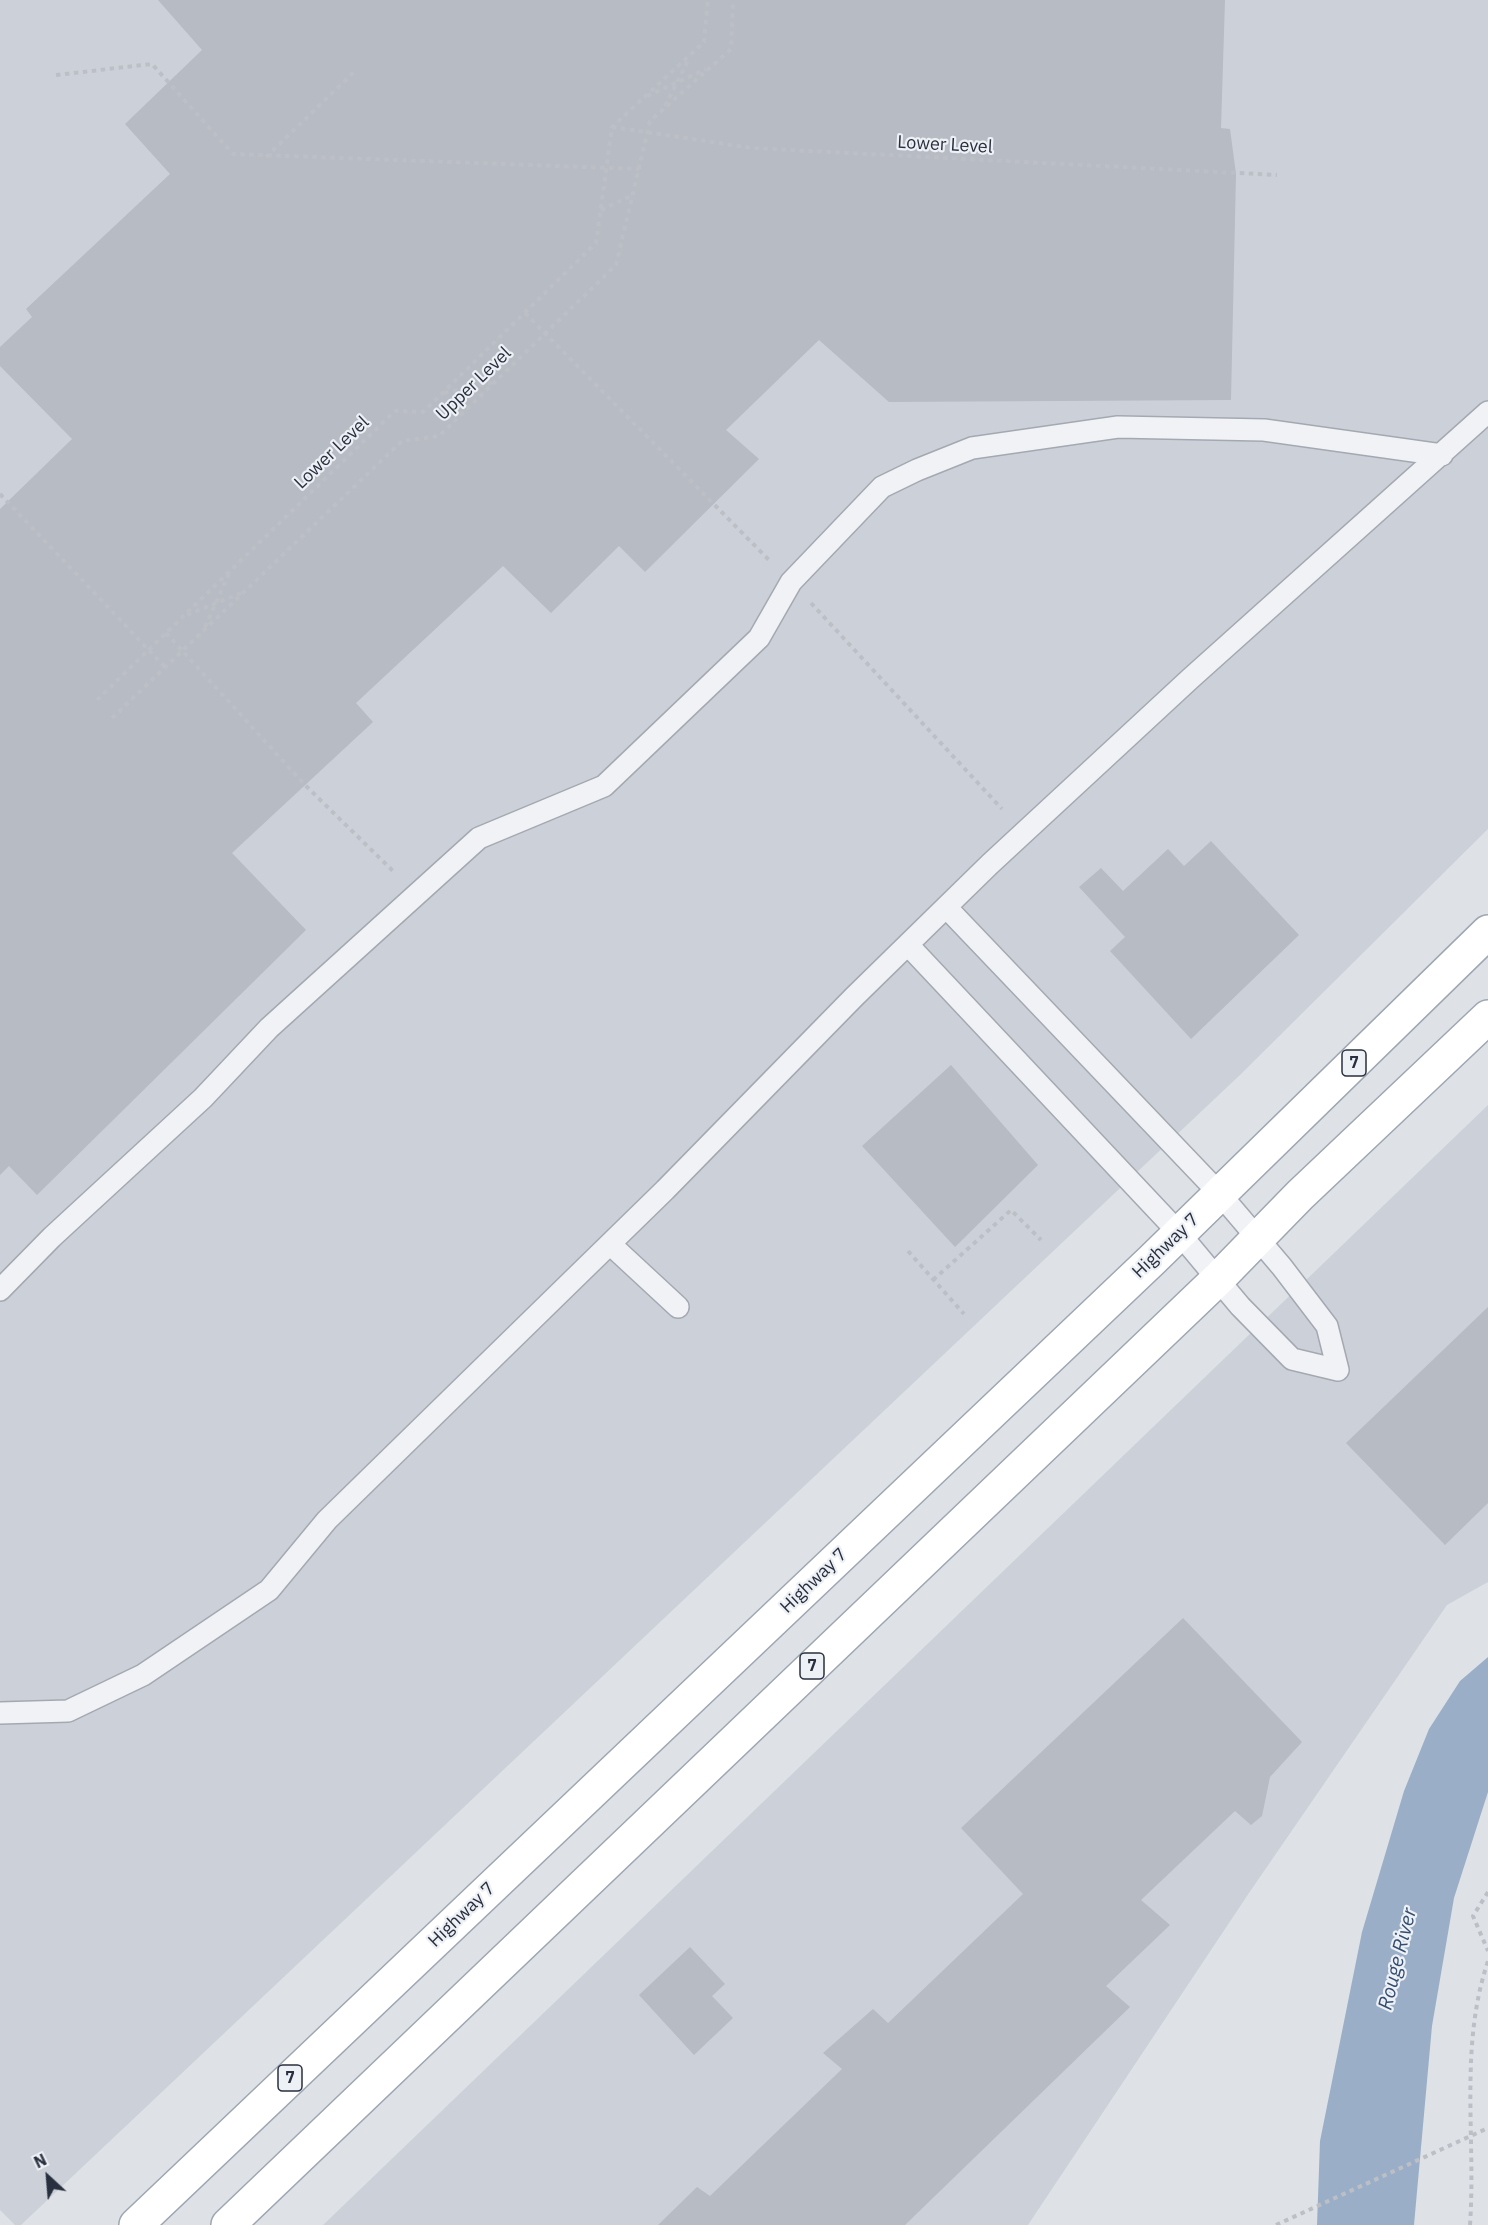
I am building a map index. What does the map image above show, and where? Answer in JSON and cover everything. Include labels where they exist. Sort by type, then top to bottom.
[{"type":"main road","name":"Highway 7","points":[[136,2225],[1220,1194],[1488,932]]},
{"type":"main road","name":"7","points":[[228,2225],[1218,1279],[1300,1195],[1488,1017]]},
{"type":"lane","points":[[0,1713],[68,1711],[143,1675],[269,1590],[327,1520],[610,1244],[946,907],[1191,678],[1488,412]]},
{"type":"lane","points":[[0,1290],[52,1237],[203,1098],[269,1028],[479,838],[604,786],[759,638],[791,582],[882,487],[972,448],[1118,427],[1264,430],[1442,454]]},
{"type":"lane","points":[[909,946],[1179,1233],[1292,1359],[1338,1370],[1327,1326],[1258,1238],[1220,1194],[946,907]]},
{"type":"lane","points":[[610,1244],[678,1307]]},
{"type":"path","points":[[612,127],[704,42],[708,0]]},
{"type":"path","name":"Upper Level","points":[[112,718],[402,441],[439,436],[616,265],[650,121],[731,49],[733,0]]},
{"type":"path","points":[[663,109],[691,55]]},
{"type":"path","points":[[56,75],[152,64],[233,154],[639,170]]},
{"type":"path","points":[[644,98],[711,67]]},
{"type":"path","points":[[266,157],[356,70]]},
{"type":"path","name":"Lower Level","points":[[97,700],[394,411],[423,412],[596,243],[612,127],[752,148],[1277,175]]},
{"type":"path","points":[[600,211],[633,195]]},
{"type":"path","points":[[525,313],[712,506],[791,582],[1002,810]]},
{"type":"path","points":[[443,393],[494,383]]},
{"type":"path","points":[[0,494],[166,668]]},
{"type":"path","points":[[203,631],[231,570]]},
{"type":"path","points":[[183,616],[245,591]]},
{"type":"path","points":[[166,633],[305,785],[418,895]]},
{"type":"path","points":[[933,1280],[1011,1210],[1041,1240]]},
{"type":"path","points":[[908,1251],[964,1314]]},
{"type":"path","points":[[1488,1893],[1473,1916],[1488,1951]]},
{"type":"path","points":[[1470,2225],[1472,2191],[1470,2050],[1478,1990],[1488,1961]]},
{"type":"path","points":[[1278,2223],[1432,2151],[1488,2128]]},
{"type":"shaded area","points":[[0,0],[1488,0],[1488,829],[1240,1075],[21,2225],[15,2225],[0,2210]]},
{"type":"shaded area","points":[[1488,1105],[1488,1582],[1447,1605],[1249,1893],[1028,2225],[323,2225]]},
{"type":"water","name":"Rouge River","points":[[1488,1657],[1488,1792],[1454,1898],[1432,2026],[1414,2225],[1317,2225],[1320,2141],[1362,1932],[1404,1791],[1429,1729],[1460,1681]]},
{"type":"building","points":[[158,0],[1225,0],[1221,128],[1230,129],[1236,174],[1231,400],[889,402],[819,340],[726,430],[759,459],[645,572],[619,546],[551,613],[503,566],[356,703],[373,722],[232,853],[306,930],[37,1195],[9,1166],[0,1175],[0,509],[72,439],[0,366],[0,347],[32,317],[26,309],[170,174],[125,124],[202,50]]},
{"type":"building","points":[[1211,841],[1299,935],[1191,1039],[1110,951],[1125,937],[1079,887],[1101,868],[1123,891],[1168,849],[1184,866]]},
{"type":"building","points":[[951,1065],[1038,1165],[955,1247],[862,1146]]},
{"type":"building","points":[[1488,1307],[1488,1503],[1445,1545],[1346,1443]]},
{"type":"building","points":[[1183,1618],[1302,1742],[1270,1777],[1262,1816],[1251,1825],[1235,1811],[1141,1900],[1170,1925],[1106,1986],[1130,2007],[905,2225],[658,2225],[697,2187],[710,2196],[842,2069],[823,2053],[873,2009],[888,2023],[1023,1894],[961,1828]]},
{"type":"building","points":[[690,1947],[725,1984],[712,1996],[733,2018],[694,2055],[639,1995]]}]
